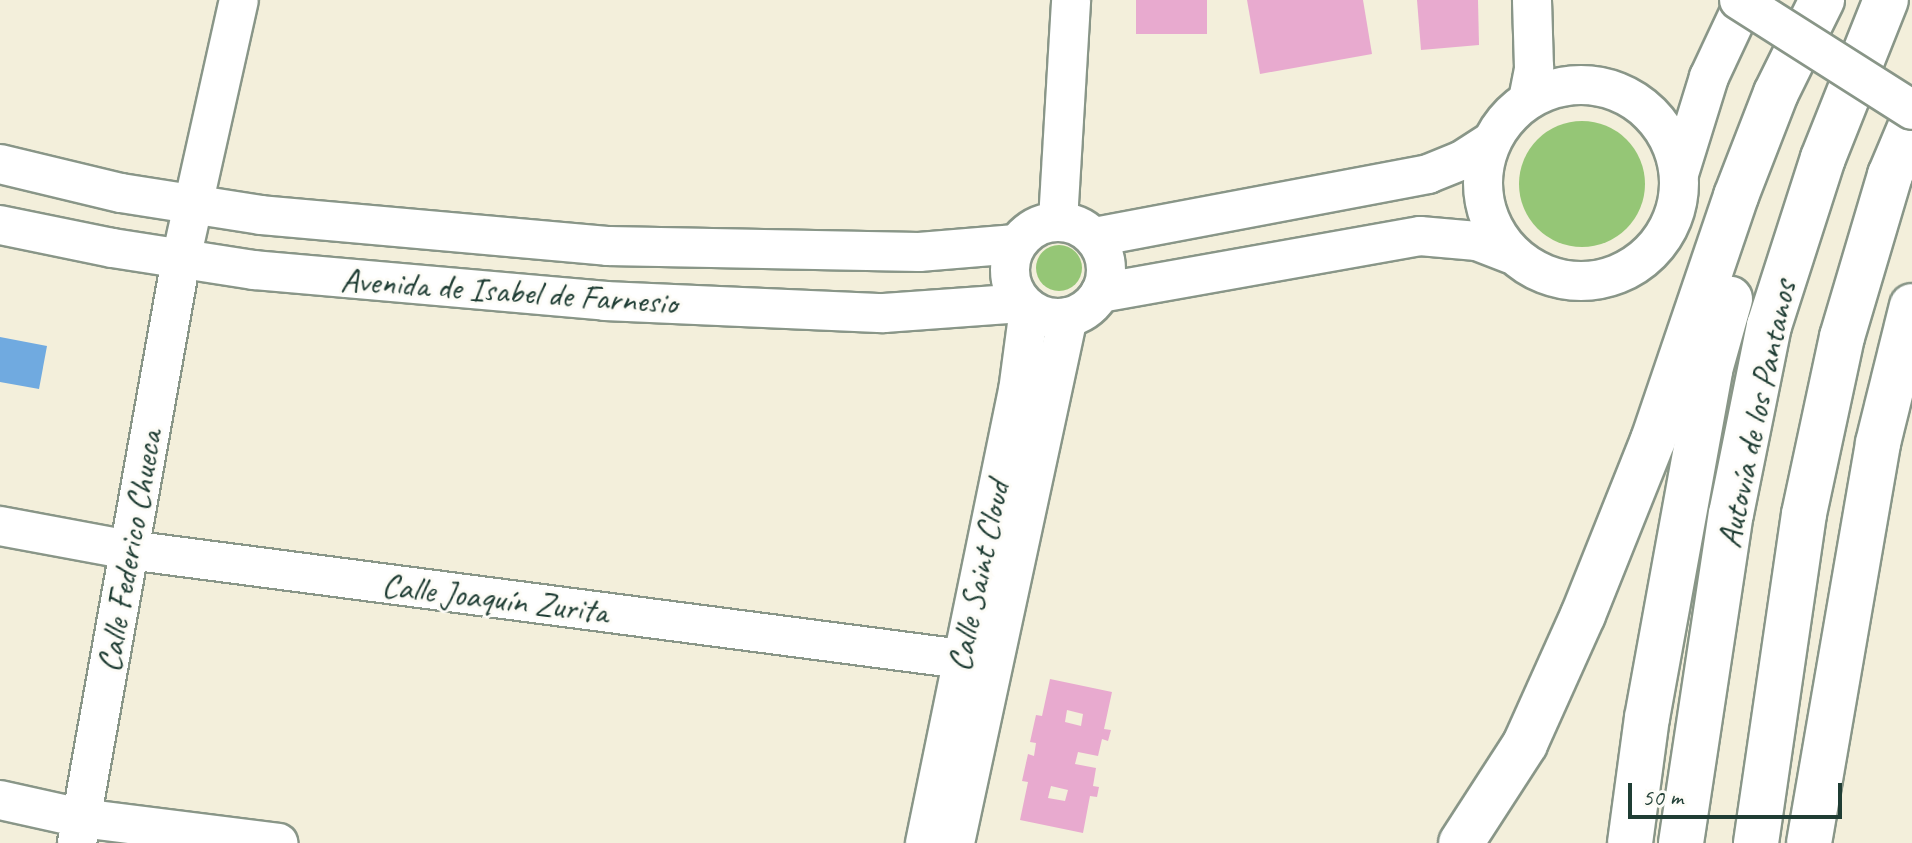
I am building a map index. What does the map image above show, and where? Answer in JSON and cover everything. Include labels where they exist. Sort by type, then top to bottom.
[{"type":"highway","name":"Autovía de los Pantanos","points":[[1681,843],[1731,514],[1769,326],[1823,158],[1886,0]]},
{"type":"highway","points":[[1461,843],[1525,744],[1583,615],[1653,440],[1765,122],[1819,6]]},
{"type":"highway","points":[[1630,843],[1647,718],[1710,370],[1819,6]]},
{"type":"highway","name":"Autovía de los Pantanos","points":[[1756,843],[1804,514],[1842,337],[1890,175],[1912,123]]},
{"type":"highway","points":[[1809,843],[1878,443],[1912,306]]},
{"type":"street","name":"Calle Federico Chueca","points":[[79,830],[181,259],[239,0]]},
{"type":"street","points":[[1058,221],[1071,0]]},
{"type":"street","points":[[1528,100],[1534,68],[1532,0]]},
{"type":"street","points":[[1739,0],[1912,110]]},
{"type":"street","points":[[1679,174],[1709,77],[1745,0]]},
{"type":"street","points":[[1575,85],[1600,87],[1624,94],[1645,108],[1662,127],[1674,149],[1679,174],[1678,201],[1670,226],[1655,249],[1623,272],[1584,282],[1558,280],[1532,270],[1511,254],[1495,233],[1485,209],[1482,184],[1492,141],[1507,119],[1528,100],[1551,90],[1575,85]]},
{"type":"street","points":[[1095,237],[1428,174],[1461,161],[1492,141]]},
{"type":"street","name":"Avenida de Isabel de Farnesio","points":[[0,164],[121,193],[261,215],[608,246],[919,252],[1016,244]]},
{"type":"street","points":[[1058,221],[1072,223],[1095,237],[1107,264],[1100,293],[1087,309],[1068,317],[1041,316],[1026,306],[1009,275],[1010,259],[1016,244],[1042,223],[1058,221]]},
{"type":"street","name":"Avenida de Isabel de Farnesio","points":[[0,225],[181,259],[394,284],[605,301],[884,313],[1026,306]]},
{"type":"street","points":[[1100,293],[1360,244],[1420,236],[1477,241],[1511,254]]},
{"type":"street","name":"Calle Saint Cloud","points":[[955,843],[976,661],[1018,391],[1026,306]]},
{"type":"street","name":"Calle Saint Cloud","points":[[925,843],[1068,317]]},
{"type":"street","name":"Calle Joaquín Zurita","points":[[0,526],[129,550],[976,661]]},
{"type":"street","points":[[0,800],[79,830],[278,843]]},
{"type":"green space","points":[[1582,121],[1606,126],[1627,139],[1640,160],[1645,184],[1640,208],[1627,229],[1606,242],[1582,247],[1558,242],[1537,229],[1524,208],[1519,184],[1524,160],[1537,139],[1558,126]]},
{"type":"green space","points":[[1059,245],[1075,252],[1082,268],[1075,284],[1059,291],[1043,284],[1036,268],[1043,252]]},
{"type":"water","points":[[0,337],[47,346],[39,389],[0,382]]},
{"type":"building","points":[[1136,0],[1207,0],[1207,34],[1136,34]]},
{"type":"building","points":[[1247,0],[1363,0],[1372,54],[1260,74]]},
{"type":"building","points":[[1417,0],[1478,0],[1479,45],[1421,50]]},
{"type":"building","points":[[1050,679],[1112,692],[1104,729],[1111,730],[1108,741],[1102,739],[1098,756],[1078,752],[1075,764],[1096,768],[1093,786],[1099,787],[1097,797],[1090,796],[1083,833],[1020,820],[1028,782],[1022,781],[1028,754],[1034,756],[1036,743],[1030,742],[1036,715],[1042,716]],"holes":[[[1067,710],[1083,714],[1081,726],[1065,722]],[[1051,786],[1068,790],[1065,801],[1048,798]]]}]
